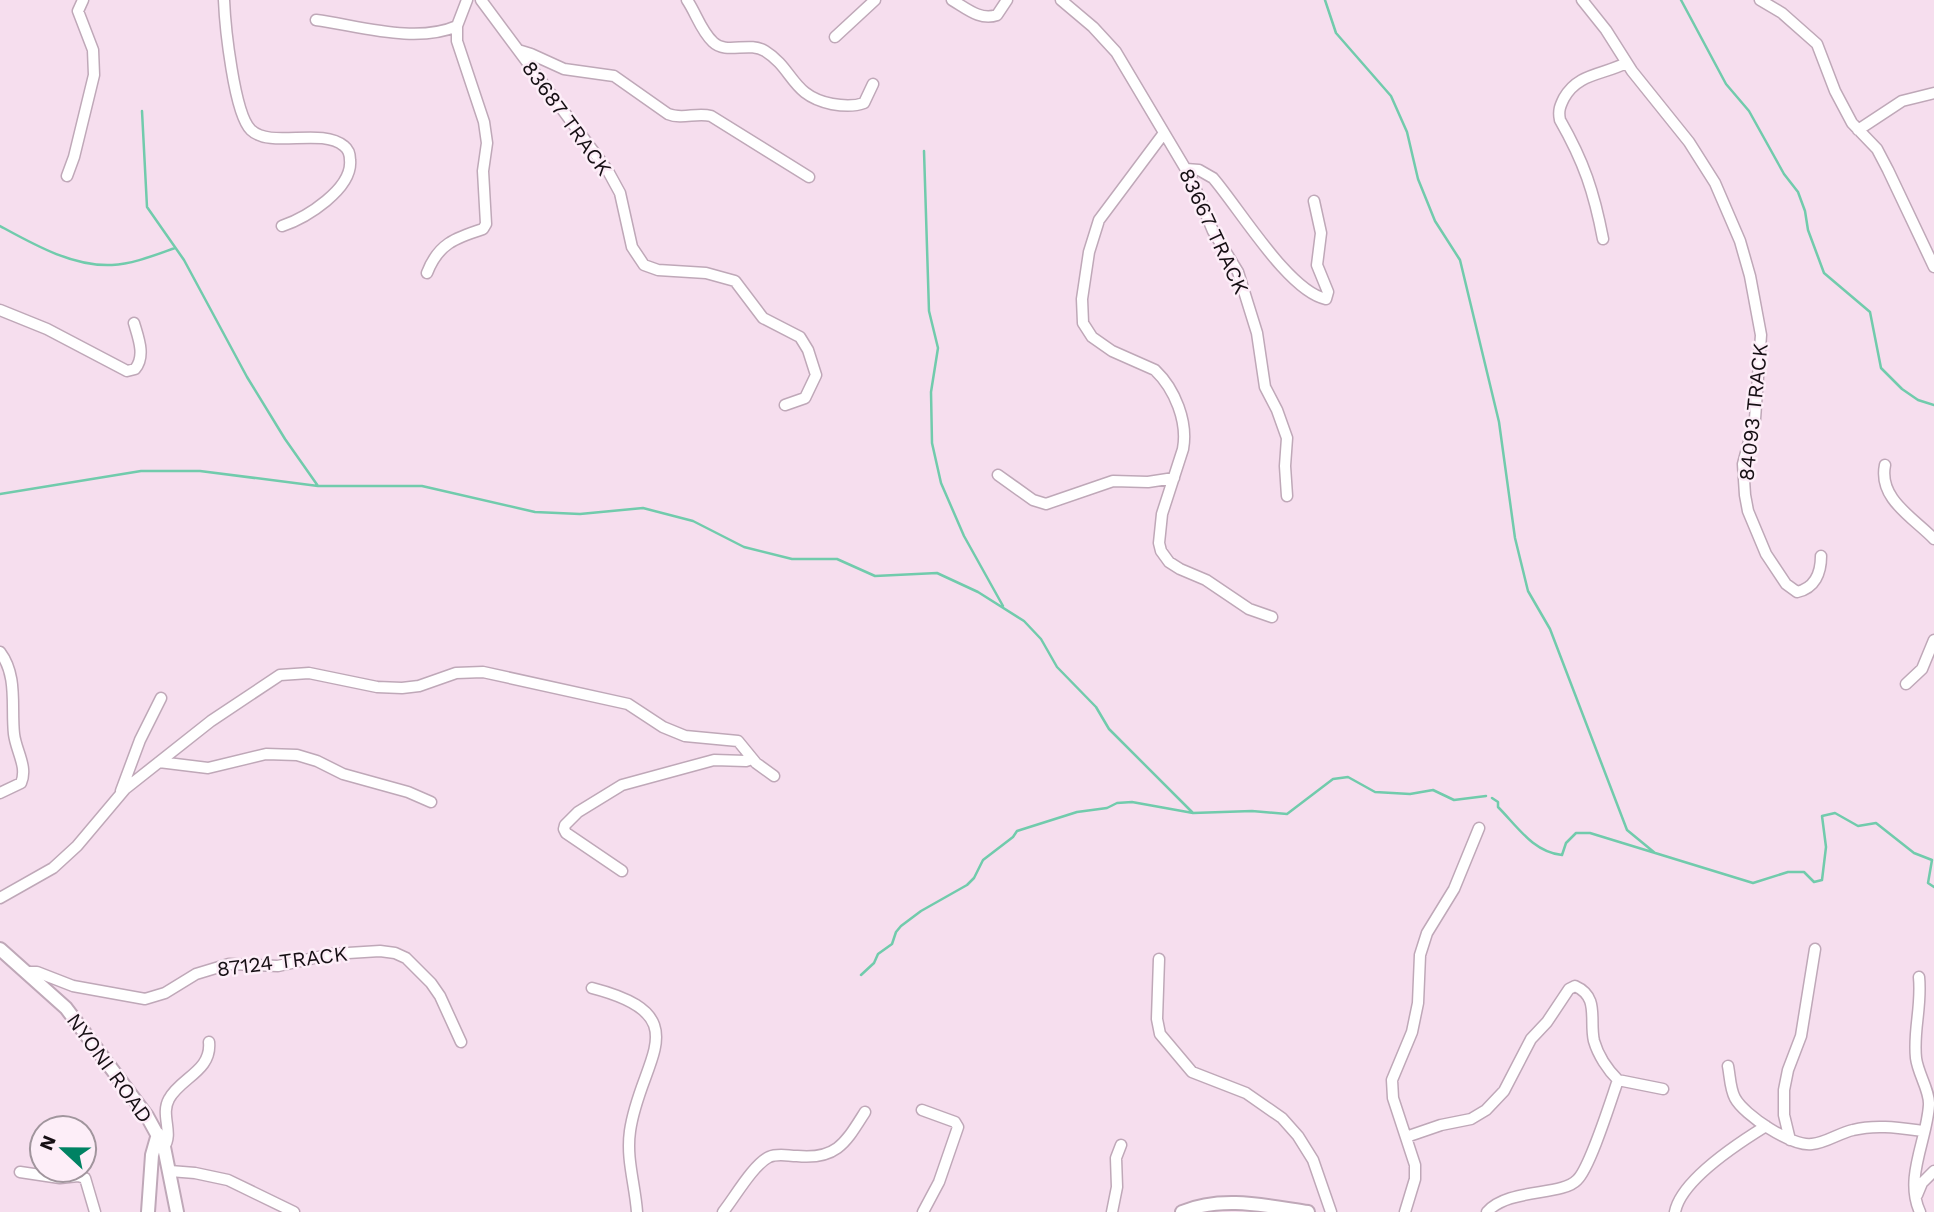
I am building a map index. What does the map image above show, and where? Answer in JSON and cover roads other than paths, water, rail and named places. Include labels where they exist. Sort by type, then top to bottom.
[{"type":"street","points":[[67,176],[75,157],[94,75],[93,50],[78,11],[83,0]]},
{"type":"street","points":[[224,0],[233,79],[249,129],[262,137],[341,143],[349,152],[350,169],[345,183],[299,220],[282,226]]},
{"type":"street","points":[[427,274],[432,259],[440,249],[458,237],[483,229],[486,224],[483,171],[487,143],[484,122],[457,41],[457,26],[467,0]]},
{"type":"street","name":"83687 TRACK","points":[[481,0],[608,171],[620,193],[632,247],[640,261],[658,270],[706,274],[735,281],[764,318],[800,337],[813,362],[816,375],[805,398],[785,405]]},
{"type":"street","points":[[687,0],[713,43],[727,47],[757,47],[765,51],[801,90],[814,100],[836,105],[857,105],[864,103],[873,84]]},
{"type":"street","points":[[835,37],[875,0]]},
{"type":"street","points":[[952,0],[986,17],[997,15],[1007,0]]},
{"type":"street","name":"83667 TRACK","points":[[1061,0],[1088,22],[1111,47],[1186,169],[1213,230],[1238,272],[1257,333],[1265,387],[1287,438],[1284,471],[1287,496]]},
{"type":"street","name":"84093 TRACK","points":[[1583,0],[1626,63],[1689,142],[1715,183],[1740,241],[1750,276],[1761,335],[1755,419],[1743,464],[1745,495],[1759,540],[1791,589],[1797,592],[1802,591],[1819,575],[1821,556]]},
{"type":"street","points":[[1760,0],[1790,19],[1817,44],[1835,91],[1858,130],[1877,149],[1934,267]]},
{"type":"street","points":[[316,20],[406,33],[438,33],[457,26]]},
{"type":"street","points":[[518,50],[564,69],[614,76],[676,117],[705,114],[711,116],[809,177]]},
{"type":"street","points":[[1603,239],[1587,171],[1560,120],[1559,113],[1566,93],[1578,80],[1613,70],[1626,63]]},
{"type":"street","points":[[1858,130],[1902,101],[1934,93]]},
{"type":"street","points":[[1164,133],[1099,220],[1088,263],[1082,316],[1086,330],[1092,337],[1112,351],[1155,370],[1168,385],[1182,415],[1185,438],[1160,528],[1159,543],[1164,558],[1216,586],[1250,609],[1272,617]]},
{"type":"street","points":[[1186,169],[1199,170],[1213,178],[1288,274],[1312,293],[1326,299],[1328,292],[1317,265],[1321,233],[1314,201]]},
{"type":"street","points":[[0,310],[47,329],[127,371],[135,369],[140,359],[139,339],[134,323]]},
{"type":"street","points":[[1885,465],[1884,477],[1894,502],[1934,539]]},
{"type":"street","points":[[998,475],[1033,500],[1045,505],[1113,481],[1149,482],[1174,478]]},
{"type":"street","points":[[1906,684],[1922,669],[1934,640]]},
{"type":"street","points":[[0,652],[10,670],[15,706],[14,731],[24,772],[21,783],[0,793]]},
{"type":"street","points":[[0,898],[39,877],[69,854],[119,795],[211,720],[279,675],[309,673],[377,687],[402,688],[472,671],[510,677],[628,704],[674,733],[738,741],[752,759],[774,776]]},
{"type":"street","points":[[119,795],[140,740],[161,698]]},
{"type":"street","points":[[159,762],[208,768],[252,757],[287,754],[307,757],[343,774],[408,792],[430,802]]},
{"type":"street","points":[[622,872],[566,833],[565,824],[578,812],[622,785],[714,760],[752,759]]},
{"type":"street","points":[[1405,1212],[1415,1180],[1415,1165],[1394,1098],[1392,1080],[1412,1032],[1420,955],[1427,933],[1454,889],[1479,828]]},
{"type":"street","name":"NYONI ROAD","points":[[0,949],[66,1009],[125,1085],[158,1134],[170,1171],[177,1212]]},
{"type":"street","points":[[1790,1140],[1784,1115],[1784,1090],[1788,1070],[1801,1036],[1815,949]]},
{"type":"street","name":"87124 TRACK","points":[[24,972],[37,972],[73,986],[145,999],[165,993],[196,974],[229,964],[278,966],[331,954],[380,951],[395,953],[406,958],[431,983],[440,996],[461,1042]]},
{"type":"street","points":[[1159,959],[1157,1019],[1160,1034],[1192,1072],[1246,1093],[1282,1118],[1298,1136],[1313,1160],[1331,1212]]},
{"type":"street","points":[[1917,1210],[1916,1168],[1929,1103],[1918,1073],[1916,1055],[1916,1031],[1921,1004],[1919,977]]},
{"type":"street","points":[[1406,1137],[1441,1125],[1471,1119],[1486,1110],[1504,1091],[1531,1039],[1572,987],[1579,988],[1589,996],[1596,1048],[1618,1080],[1663,1089]]},
{"type":"street","points":[[592,988],[634,1002],[649,1013],[654,1028],[653,1058],[630,1129],[628,1159],[637,1212]]},
{"type":"street","points":[[164,1147],[168,1140],[165,1115],[168,1100],[203,1065],[209,1052],[209,1042]]},
{"type":"street","points":[[1728,1066],[1734,1097],[1766,1126],[1790,1140],[1812,1144],[1871,1127],[1923,1131]]},
{"type":"street","points":[[1487,1212],[1510,1199],[1562,1188],[1576,1182],[1584,1171],[1618,1080]]},
{"type":"street","points":[[922,1110],[955,1122],[958,1127],[939,1182],[923,1212]]},
{"type":"street","points":[[723,1212],[767,1158],[778,1155],[809,1157],[840,1148],[865,1112]]},
{"type":"street","points":[[1675,1212],[1684,1193],[1714,1162],[1766,1126]]},
{"type":"street","points":[[148,1212],[152,1155],[158,1134]]},
{"type":"street","points":[[1112,1212],[1117,1186],[1116,1158],[1121,1145]]},
{"type":"street","points":[[170,1171],[228,1180],[294,1212]]},
{"type":"street","points":[[1916,1196],[1922,1182],[1934,1171]]},
{"type":"street","points":[[20,1172],[53,1178],[85,1178],[95,1212]]},
{"type":"street","points":[[1182,1212],[1203,1205],[1235,1203],[1308,1212]]},
{"type":"waterway","points":[[1325,0],[1336,33],[1391,96],[1407,132],[1418,179],[1435,221],[1460,260],[1499,422],[1515,538],[1528,591],[1550,629],[1627,830],[1655,853]]},
{"type":"waterway","points":[[1681,0],[1726,84],[1749,111],[1784,174],[1798,192],[1824,273],[1870,312],[1881,368],[1902,389],[1918,400],[1934,405]]},
{"type":"waterway","points":[[142,111],[147,207],[184,260],[247,377],[318,486],[422,486],[535,512],[580,514],[643,508],[693,521],[744,547],[792,559],[837,559],[875,576],[937,573],[978,592],[1024,621],[1041,639],[1057,667],[1096,707],[1109,729],[1193,813]]},
{"type":"waterway","points":[[924,151],[929,311],[938,348],[931,392],[932,443],[941,483],[964,536],[1003,606]]},
{"type":"waterway","points":[[0,226],[54,253],[97,265],[128,263],[175,248]]},
{"type":"waterway","points":[[0,494],[141,471],[200,471],[318,486]]},
{"type":"waterway","points":[[861,975],[874,963],[878,954],[892,944],[901,926],[921,911],[967,885],[974,878],[983,860],[1017,831],[1077,812],[1132,802],[1193,813],[1252,811],[1287,814],[1333,779],[1348,777],[1375,792],[1410,794],[1433,790],[1454,800],[1486,796]]},
{"type":"waterway","points":[[1492,798],[1526,837],[1552,853],[1562,855],[1566,843],[1576,833],[1590,833],[1753,883],[1788,872],[1804,872],[1814,882],[1822,880],[1826,847],[1822,816],[1835,813],[1858,826],[1876,823],[1914,853],[1932,860],[1928,883],[1934,887]]}]
